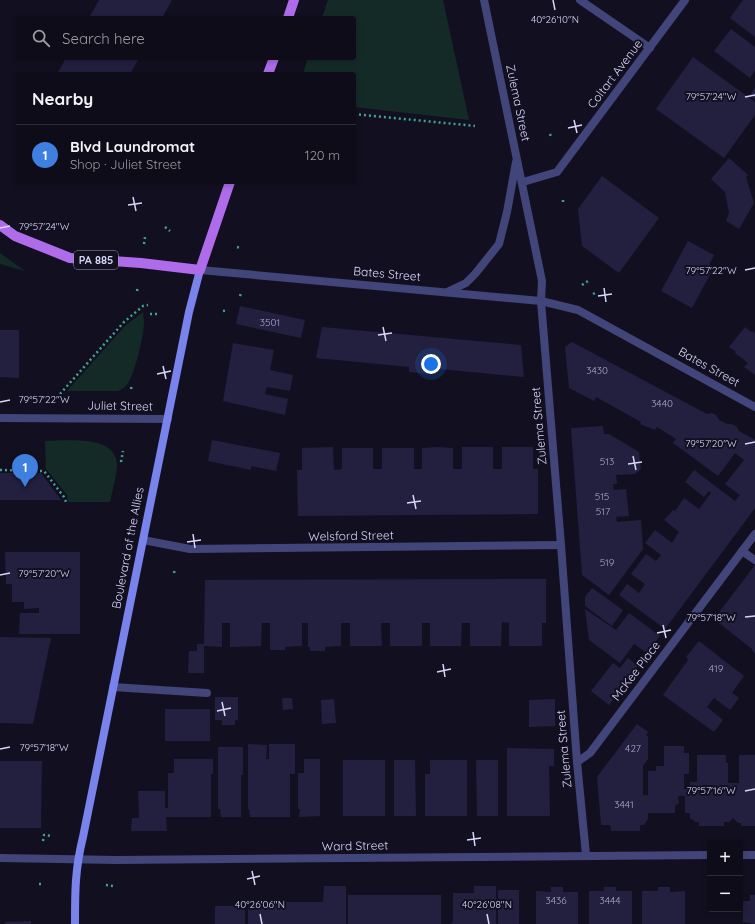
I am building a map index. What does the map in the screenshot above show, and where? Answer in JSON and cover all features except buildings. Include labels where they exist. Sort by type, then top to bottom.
[{"type":"main road","points":[[289,16],[294,0]]},
{"type":"main road","points":[[269,72],[273,60]]},
{"type":"main road","name":"Boulevard of the Allies","points":[[75,924],[75,884],[77,860],[114,687],[189,312],[200,270],[229,184]]},
{"type":"main road","name":"Bates Street","points":[[0,225],[15,236],[70,258],[141,263],[200,270]]},
{"type":"street","name":"Zulema Street","points":[[484,0],[542,281],[541,301],[577,762],[586,855]]},
{"type":"street","points":[[580,0],[650,48]]},
{"type":"street","name":"Coltart Avenue","points":[[522,182],[557,172],[685,0]]},
{"type":"street","points":[[445,292],[466,283],[499,244],[507,212],[517,157]]},
{"type":"street","name":"Bates Street","points":[[200,270],[541,301],[578,310],[755,407]]},
{"type":"street","name":"Juliet Street","points":[[0,418],[168,419]]},
{"type":"street","name":"McKee Place","points":[[577,762],[592,751],[755,534]]},
{"type":"street","name":"Welsford Street","points":[[143,540],[190,549],[561,545]]},
{"type":"street","points":[[742,551],[755,560]]},
{"type":"street","points":[[114,687],[207,693]]},
{"type":"street","name":"Ward Street","points":[[0,858],[117,860],[707,855]]},
{"type":"street","points":[[743,855],[755,855]]},
{"type":"path","points":[[356,114],[475,126]]},
{"type":"path","points":[[562,200],[563,205]]},
{"type":"path","points":[[165,227],[170,231]]},
{"type":"path","points":[[144,244],[145,237]]},
{"type":"path","points":[[582,284],[588,281]]},
{"type":"path","points":[[137,291],[138,286]]},
{"type":"path","points":[[593,294],[597,292]]},
{"type":"path","points":[[60,394],[124,322],[143,306],[148,305]]},
{"type":"path","points":[[223,311],[228,310]]},
{"type":"path","points":[[150,314],[157,314]]},
{"type":"path","points":[[131,387],[132,392]]},
{"type":"path","points":[[121,462],[123,451]]},
{"type":"path","points":[[0,470],[24,472],[44,471],[64,497],[66,502]]},
{"type":"path","points":[[174,573],[175,568]]},
{"type":"path","points":[[43,841],[44,835],[51,836]]},
{"type":"path","points":[[106,885],[113,886]]},
{"type":"green space","points":[[328,0],[443,0],[469,120],[356,107],[356,72],[304,72],[307,60],[356,60],[356,16],[323,16]]},
{"type":"green space","points":[[0,253],[25,271],[0,264]]},
{"type":"green space","points":[[143,312],[144,328],[141,344],[131,378],[126,386],[118,391],[67,391],[125,326]]},
{"type":"green space","points":[[45,441],[89,441],[108,448],[115,455],[117,465],[110,502],[68,502],[67,495],[46,469]]},
{"type":"place","name":"Blvd Laundromat","points":[[25,487]]}]
